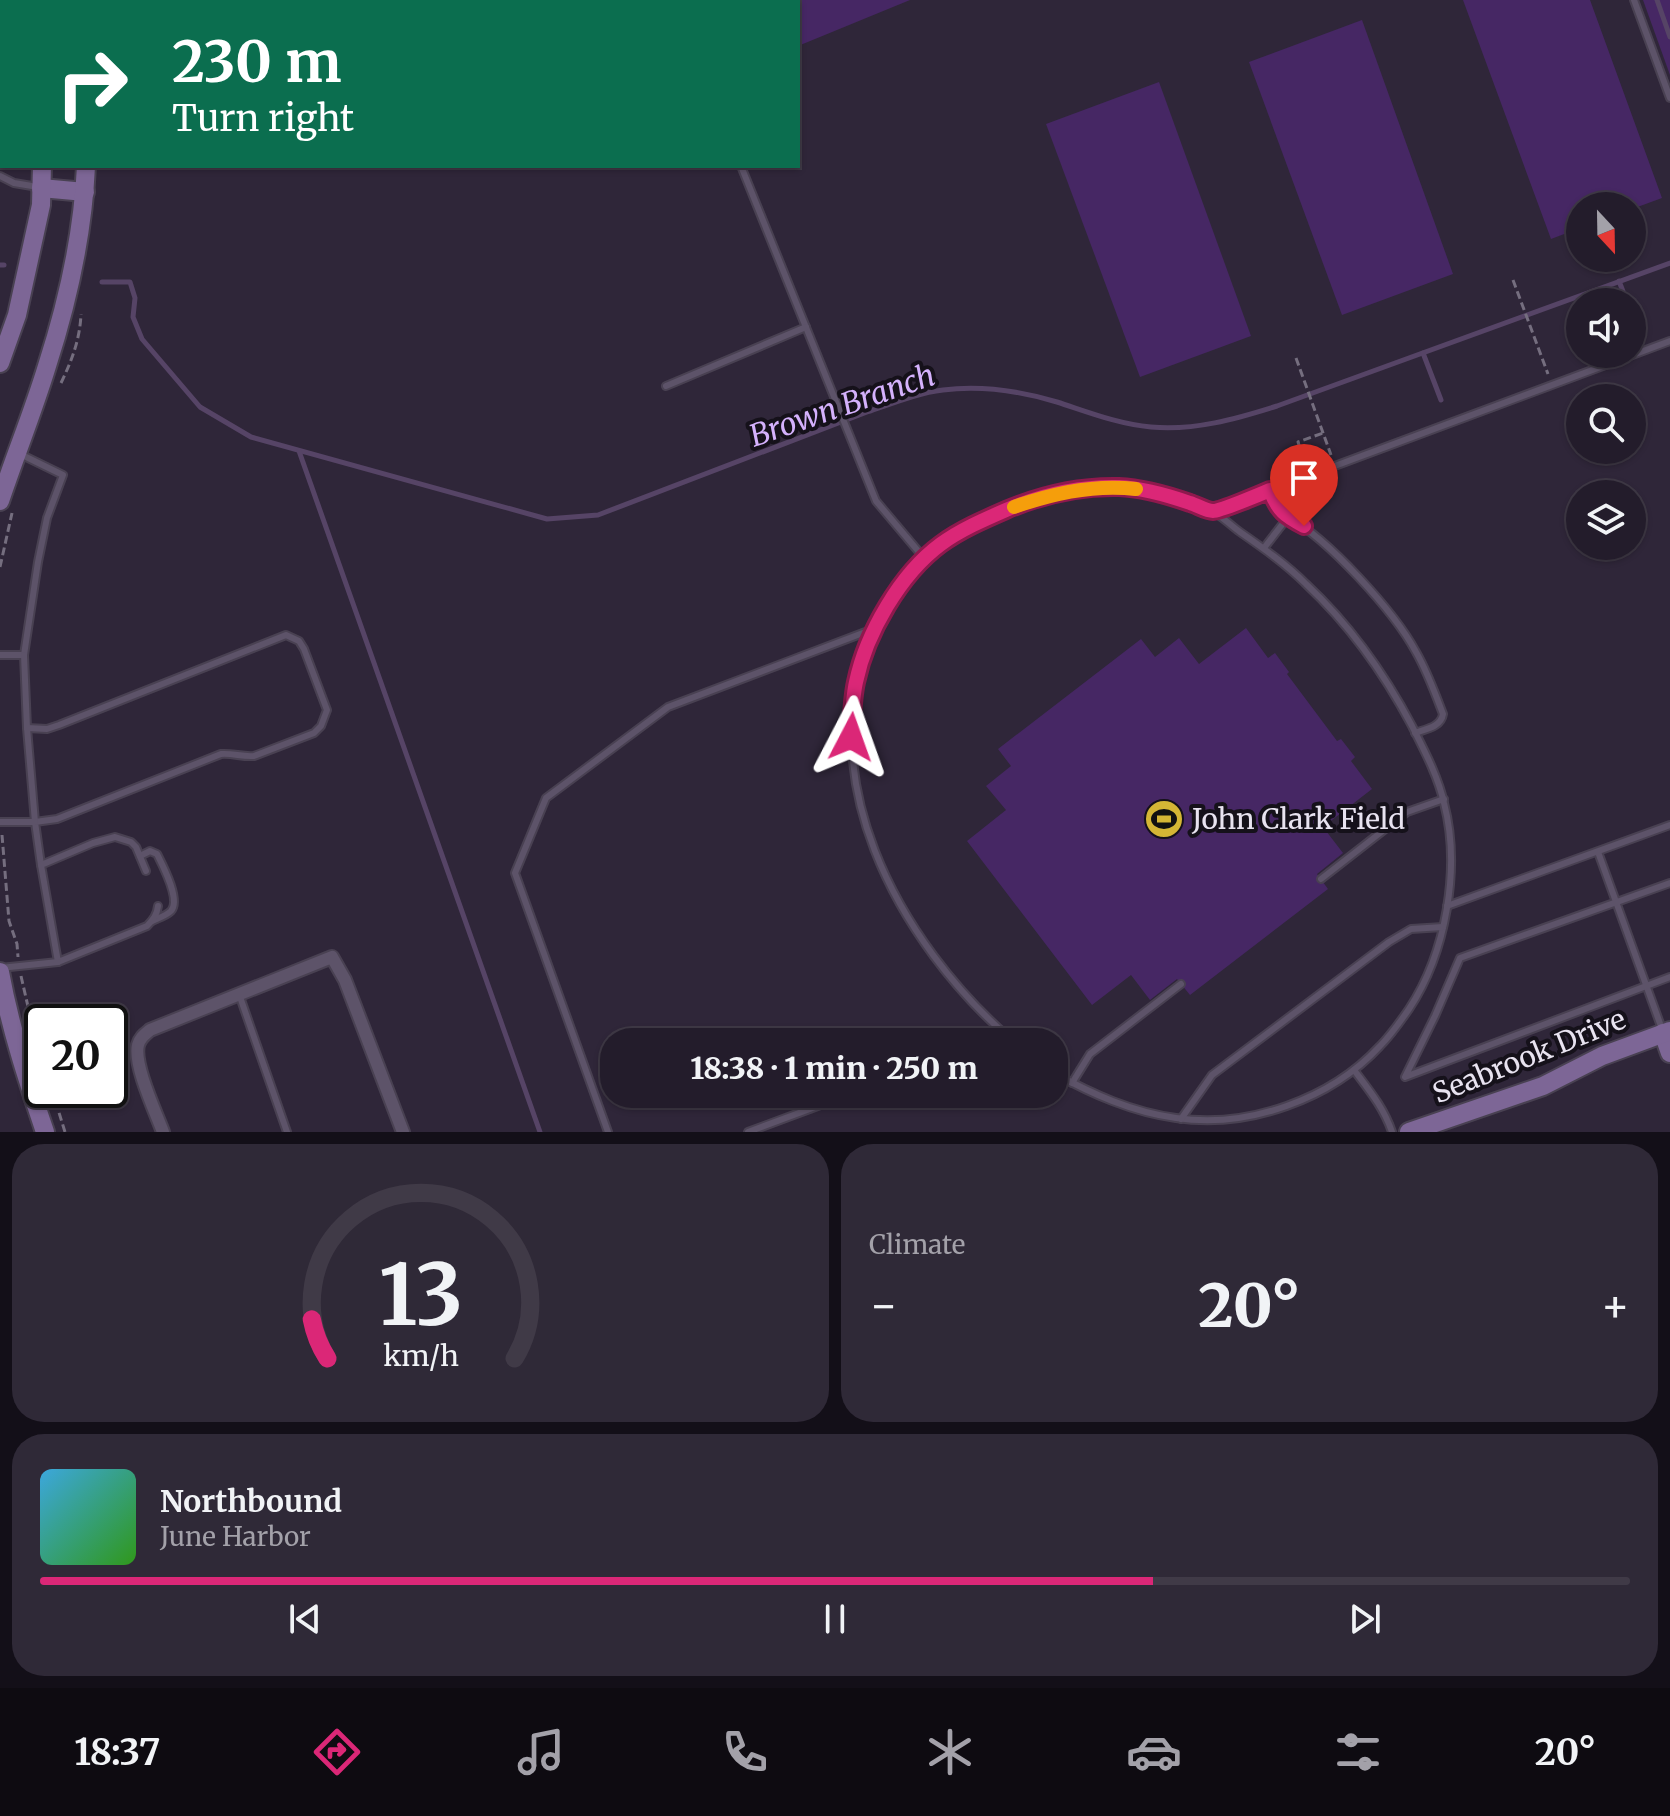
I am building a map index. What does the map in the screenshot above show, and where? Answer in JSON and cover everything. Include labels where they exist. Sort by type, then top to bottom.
[{"type":"street","points":[[0,363],[17,315],[41,205],[42,168]]},
{"type":"street","points":[[8,502],[16,452],[51,352],[66,297],[85,192],[86,168]]},
{"type":"street","points":[[41,188],[85,192]]},
{"type":"street","points":[[163,1132],[137,1054],[139,1042],[150,1030],[332,957],[345,980],[402,1130],[388,1132]]},
{"type":"street","points":[[0,970],[23,1066],[45,1132]]},
{"type":"street","points":[[1667,1032],[1670,1053]]},
{"type":"street","name":"Seabrook Drive","points":[[1409,1132],[1543,1086],[1602,1056],[1667,1032]]},
{"type":"lane","points":[[1634,0],[1670,98]]},
{"type":"lane","points":[[742,168],[876,501],[924,558]]},
{"type":"lane","points":[[0,176],[14,183],[41,188]]},
{"type":"lane","points":[[666,386],[806,327]]},
{"type":"lane","points":[[1214,511],[1670,341]]},
{"type":"lane","points":[[16,452],[63,475],[47,518],[24,655],[35,822],[58,962]]},
{"type":"lane","points":[[999,1028],[958,985],[927,945],[889,883],[868,836],[854,775],[851,737],[856,683],[864,654],[904,582],[924,558],[941,543],[991,516],[1072,491],[1122,487],[1168,496],[1214,511],[1307,584],[1355,636],[1383,675],[1415,733],[1444,799],[1449,826],[1451,856],[1443,927],[1413,1003],[1380,1047],[1354,1070],[1303,1100],[1247,1116],[1220,1120],[1181,1119],[1122,1105],[1068,1081]]},
{"type":"lane","points":[[1270,490],[1275,504],[1288,517],[1304,526],[1377,597],[1415,650],[1443,714],[1439,724],[1415,733]]},
{"type":"lane","points":[[1264,548],[1288,517]]},
{"type":"lane","points":[[608,1132],[515,873],[546,798],[668,707],[876,628]]},
{"type":"lane","points":[[0,822],[57,819],[221,754],[244,757],[266,752],[314,733],[321,726],[327,710],[304,649],[299,641],[286,635],[59,725],[47,729],[27,728]]},
{"type":"lane","points":[[0,655],[24,655]]},
{"type":"lane","points":[[1321,879],[1407,812],[1444,799]]},
{"type":"lane","points":[[1447,906],[1670,825]]},
{"type":"lane","points":[[41,865],[115,837],[131,842],[146,871]]},
{"type":"lane","points":[[140,856],[150,851],[157,854],[175,898],[173,909],[152,921]]},
{"type":"lane","points":[[1598,852],[1646,986],[1667,1032]]},
{"type":"lane","points":[[1670,883],[1460,958],[1405,1077],[1670,977]]},
{"type":"lane","points":[[0,970],[58,962],[118,938],[147,926],[158,906]]},
{"type":"lane","points":[[1181,1119],[1212,1075],[1389,942],[1411,929],[1443,927]]},
{"type":"lane","points":[[1072,1083],[1090,1054],[1181,984]]},
{"type":"lane","points":[[239,994],[287,1132]]},
{"type":"lane","points":[[1354,1070],[1377,1100],[1392,1132]]},
{"type":"lane","points":[[748,1132],[812,1108]]},
{"type":"path","points":[[1513,280],[1552,385]]},
{"type":"path","points":[[1296,358],[1335,466]]},
{"type":"path","points":[[1300,448],[1298,442],[1323,433]]},
{"type":"path","points":[[0,567],[8,502]]},
{"type":"path","points":[[2,836],[9,921],[18,954]]},
{"type":"path","points":[[23,984],[28,1004]]},
{"type":"path","points":[[58,1108],[65,1132]]},
{"type":"shaded area","points":[[800,0],[910,0],[800,45]]},
{"type":"shaded area","points":[[1463,0],[1590,0],[1662,198],[1646,204],[1646,192],[1566,192],[1566,233],[1551,239]]},
{"type":"shaded area","points":[[1643,0],[1670,0],[1670,75]]},
{"type":"shaded area","points":[[1362,20],[1453,274],[1342,315],[1249,62]]},
{"type":"shaded area","points":[[1159,82],[1251,336],[1140,377],[1046,124]]},
{"type":"shaded area","name":"John Clark Field","points":[[1246,628],[1268,658],[1275,653],[1337,741],[1341,739],[1355,757],[1351,761],[1372,789],[1323,827],[1343,853],[1317,874],[1328,889],[1190,995],[1177,979],[1150,1000],[1131,975],[1092,1005],[967,841],[1006,810],[986,786],[1011,766],[998,749],[1141,639],[1155,657],[1179,638],[1199,664]]},
{"type":"waterway","points":[[1657,0],[1670,37]]},
{"type":"waterway","name":"Brown Branch","points":[[102,282],[130,282],[135,298],[133,317],[142,339],[200,407],[251,437],[547,519],[598,515],[867,412],[943,390],[972,388],[1015,392],[1151,427],[1199,426],[1230,419],[1277,406],[1670,263]]},
{"type":"waterway","points":[[1619,281],[1622,288]]},
{"type":"waterway","points":[[1423,353],[1441,400]]},
{"type":"waterway","points":[[299,451],[540,1132]]},
{"type":"slow traffic","points":[[1014,507],[1072,491],[1122,487],[1136,489]]},
{"type":"place","name":"John Clark Field","points":[[1164,819]]},
{"type":"route","points":[[851,737],[856,683],[864,654],[886,608],[924,558],[941,543],[991,516],[1046,497],[1097,488],[1122,487],[1147,491],[1214,511],[1270,490],[1281,511],[1304,526]]}]
